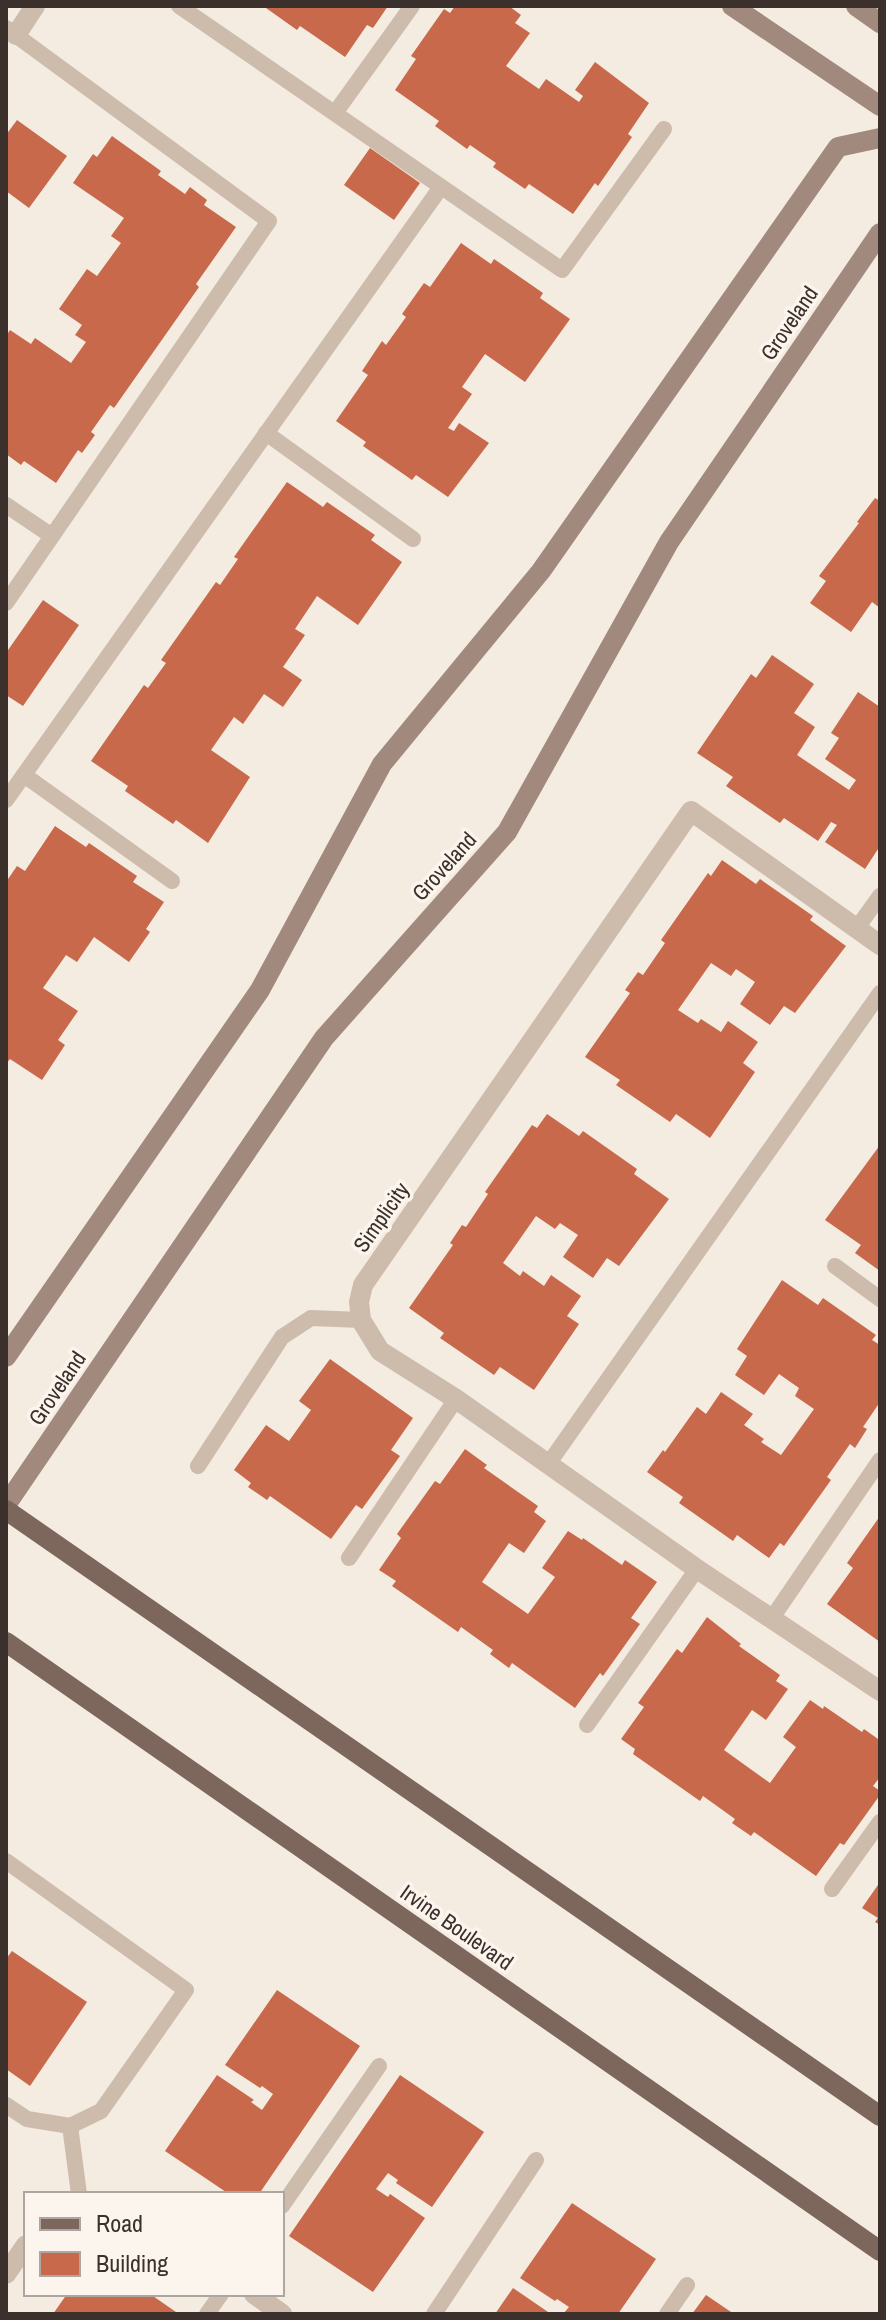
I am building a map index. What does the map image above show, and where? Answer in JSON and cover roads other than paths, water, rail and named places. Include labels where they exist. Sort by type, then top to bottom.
[{"type":"main road","points":[[6,1507],[880,2116]]},
{"type":"main road","name":"Irvine Boulevard","points":[[6,1642],[880,2251]]},
{"type":"street","points":[[11,31],[35,6]]},
{"type":"street","points":[[732,6],[880,106]]},
{"type":"street","points":[[856,6],[880,23]]},
{"type":"street","points":[[6,1357],[260,990],[382,764],[541,571],[838,147],[880,138]]},
{"type":"street","name":"Groveland","points":[[6,1507],[324,1038],[507,832],[669,542],[880,233]]},
{"type":"street","name":"Simplicity","points":[[361,1320],[359,1302],[363,1285],[691,811],[880,945]]},
{"type":"street","points":[[361,1320],[380,1351],[456,1399],[697,1569],[880,1691]]},
{"type":"street","points":[[6,2274],[24,2248]]},
{"type":"street","points":[[257,2296],[282,2314]]},
{"type":"lane","points":[[179,6],[562,270],[664,129]]},
{"type":"lane","points":[[335,113],[412,6]]},
{"type":"lane","points":[[6,603],[269,221],[11,31]]},
{"type":"lane","points":[[6,800],[441,187]]},
{"type":"lane","points":[[266,433],[413,539]]},
{"type":"lane","points":[[6,505],[52,536]]},
{"type":"lane","points":[[24,775],[172,881]]},
{"type":"lane","points":[[857,928],[880,896]]},
{"type":"lane","points":[[549,1463],[880,993]]},
{"type":"lane","points":[[835,1266],[880,1299]]},
{"type":"lane","points":[[198,1466],[282,1337],[311,1318],[361,1320]]},
{"type":"lane","points":[[349,1558],[456,1399]]},
{"type":"lane","points":[[772,1618],[880,1460]]},
{"type":"lane","points":[[587,1725],[697,1569]]},
{"type":"lane","points":[[832,1889],[880,1822]]},
{"type":"lane","points":[[6,1861],[186,1990],[101,2111],[70,2126],[27,2119],[6,2105]]},
{"type":"lane","points":[[284,2203],[379,2066]]},
{"type":"lane","points":[[70,2126],[79,2192]]},
{"type":"lane","points":[[434,2314],[536,2160]]},
{"type":"lane","points":[[667,2314],[687,2285]]},
{"type":"lane","points":[[207,2314],[220,2296]]}]
